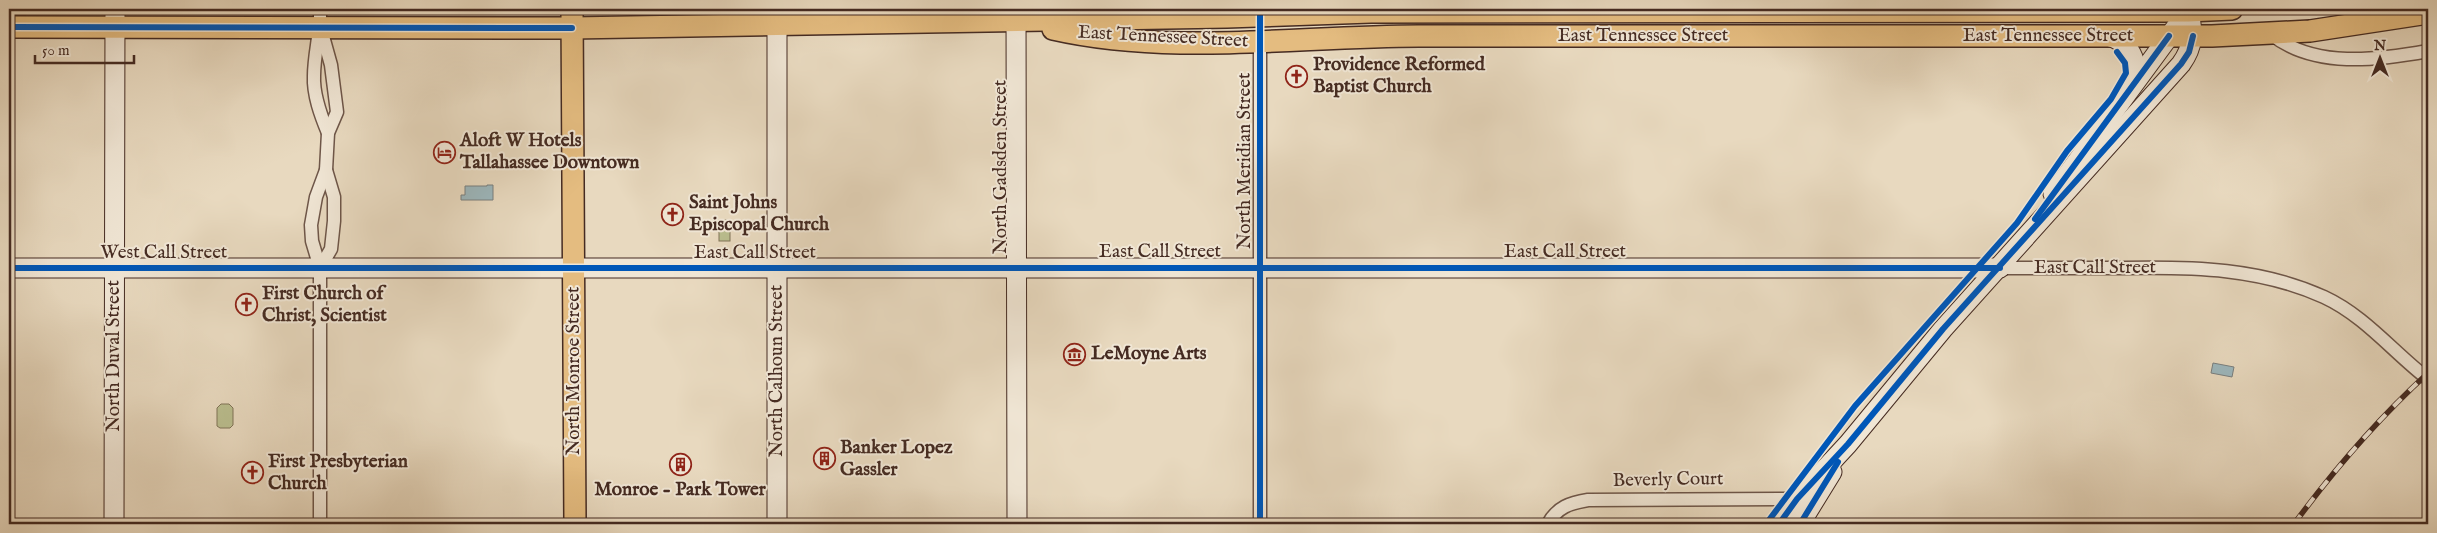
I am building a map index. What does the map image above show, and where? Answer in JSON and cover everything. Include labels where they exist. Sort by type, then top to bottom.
[{"type":"main road","name":"East Tennessee Street","points":[[9,27],[115,18],[572,18],[1260,12],[1747,12],[2232,9]]},
{"type":"main road","points":[[1470,12],[1470,36]]},
{"type":"main road","points":[[1747,12],[1747,36]]},
{"type":"main road","name":"East Tennessee Street","points":[[1016,15],[1076,34],[1188,42],[1260,42],[1354,37],[1470,36],[2193,36],[2271,34],[2344,26],[2428,13]]},
{"type":"main road","name":"North Monroe Street","points":[[572,18],[575,524]]},
{"type":"street","points":[[2000,268],[2188,10]]},
{"type":"street","points":[[1779,524],[1797,498],[1848,444],[1943,330],[2181,64],[2190,48],[2193,36],[2188,10]]},
{"type":"street","name":"North Meridian Street","points":[[1260,12],[1260,524]]},
{"type":"street","name":"North Gadsden Street","points":[[1016,15],[1017,524]]},
{"type":"street","name":"North Calhoun Street","points":[[777,17],[777,524]]},
{"type":"street","name":"North Duval Street","points":[[114,524],[115,18]]},
{"type":"street","points":[[320,19],[314,79],[320,112],[328,133]]},
{"type":"street","points":[[320,19],[336,92],[337,112],[328,133],[326,170],[316,197],[311,224],[312,241],[320,268],[320,524]]},
{"type":"street","points":[[2271,34],[2297,49],[2332,58],[2390,56],[2428,51]]},
{"type":"street","points":[[2107,36],[2116,39],[2131,52],[2135,64],[2133,84]]},
{"type":"street","points":[[320,268],[331,249],[334,221],[334,197],[326,170]]},
{"type":"street","name":"East Call Street","points":[[320,268],[2186,267],[2242,272],[2268,277],[2324,298],[2366,324],[2428,379]]},
{"type":"street","name":"West Call Street","points":[[9,268],[114,270],[320,268]]},
{"type":"street","points":[[1800,524],[1848,444]]},
{"type":"street","name":"Beverly Court","points":[[1548,524],[1553,515],[1564,506],[1588,500],[1797,498]]},
{"type":"green space","points":[[719,220],[730,220],[730,241],[719,241]]},
{"type":"green space","points":[[221,404],[229,404],[233,408],[233,425],[230,428],[220,428],[217,426],[217,408]]},
{"type":"water","points":[[493,185],[493,200],[461,200],[461,195],[465,195],[465,186]]},
{"type":"water","points":[[2213,363],[2234,367],[2232,377],[2211,373]]},
{"type":"railway","points":[[2294,524],[2324,484],[2357,446],[2428,373]]},
{"type":"cycle path","points":[[1260,9],[1260,524]]},
{"type":"cycle path","points":[[9,27],[572,28]]},
{"type":"cycle path","points":[[2035,219],[2169,36]]},
{"type":"cycle path","points":[[1779,524],[1797,499],[1848,444],[1943,329],[2181,64],[2189,52],[2193,36]]},
{"type":"cycle path","points":[[1766,524],[1855,406],[2017,223],[2067,151],[2111,99],[2126,73],[2125,63],[2117,52]]},
{"type":"cycle path","points":[[9,268],[2000,268]]},
{"type":"cycle path","points":[[1800,524],[1838,462]]},
{"type":"place","name":"Providence Reformed Baptist Church","points":[[1297,76]]},
{"type":"place","name":"Aloft W Hotels Tallahassee Downtown","points":[[444,152]]},
{"type":"place","name":"Saint Johns Episcopal Church","points":[[673,214]]},
{"type":"place","name":"First Church of Christ, Scientist","points":[[246,305]]},
{"type":"place","name":"LeMoyne Arts","points":[[1075,354]]},
{"type":"place","name":"Banker Lopez Gassler","points":[[824,459]]},
{"type":"place","name":"Monroe - Park Tower","points":[[680,464]]},
{"type":"place","name":"First Presbyterian Church","points":[[252,473]]}]
